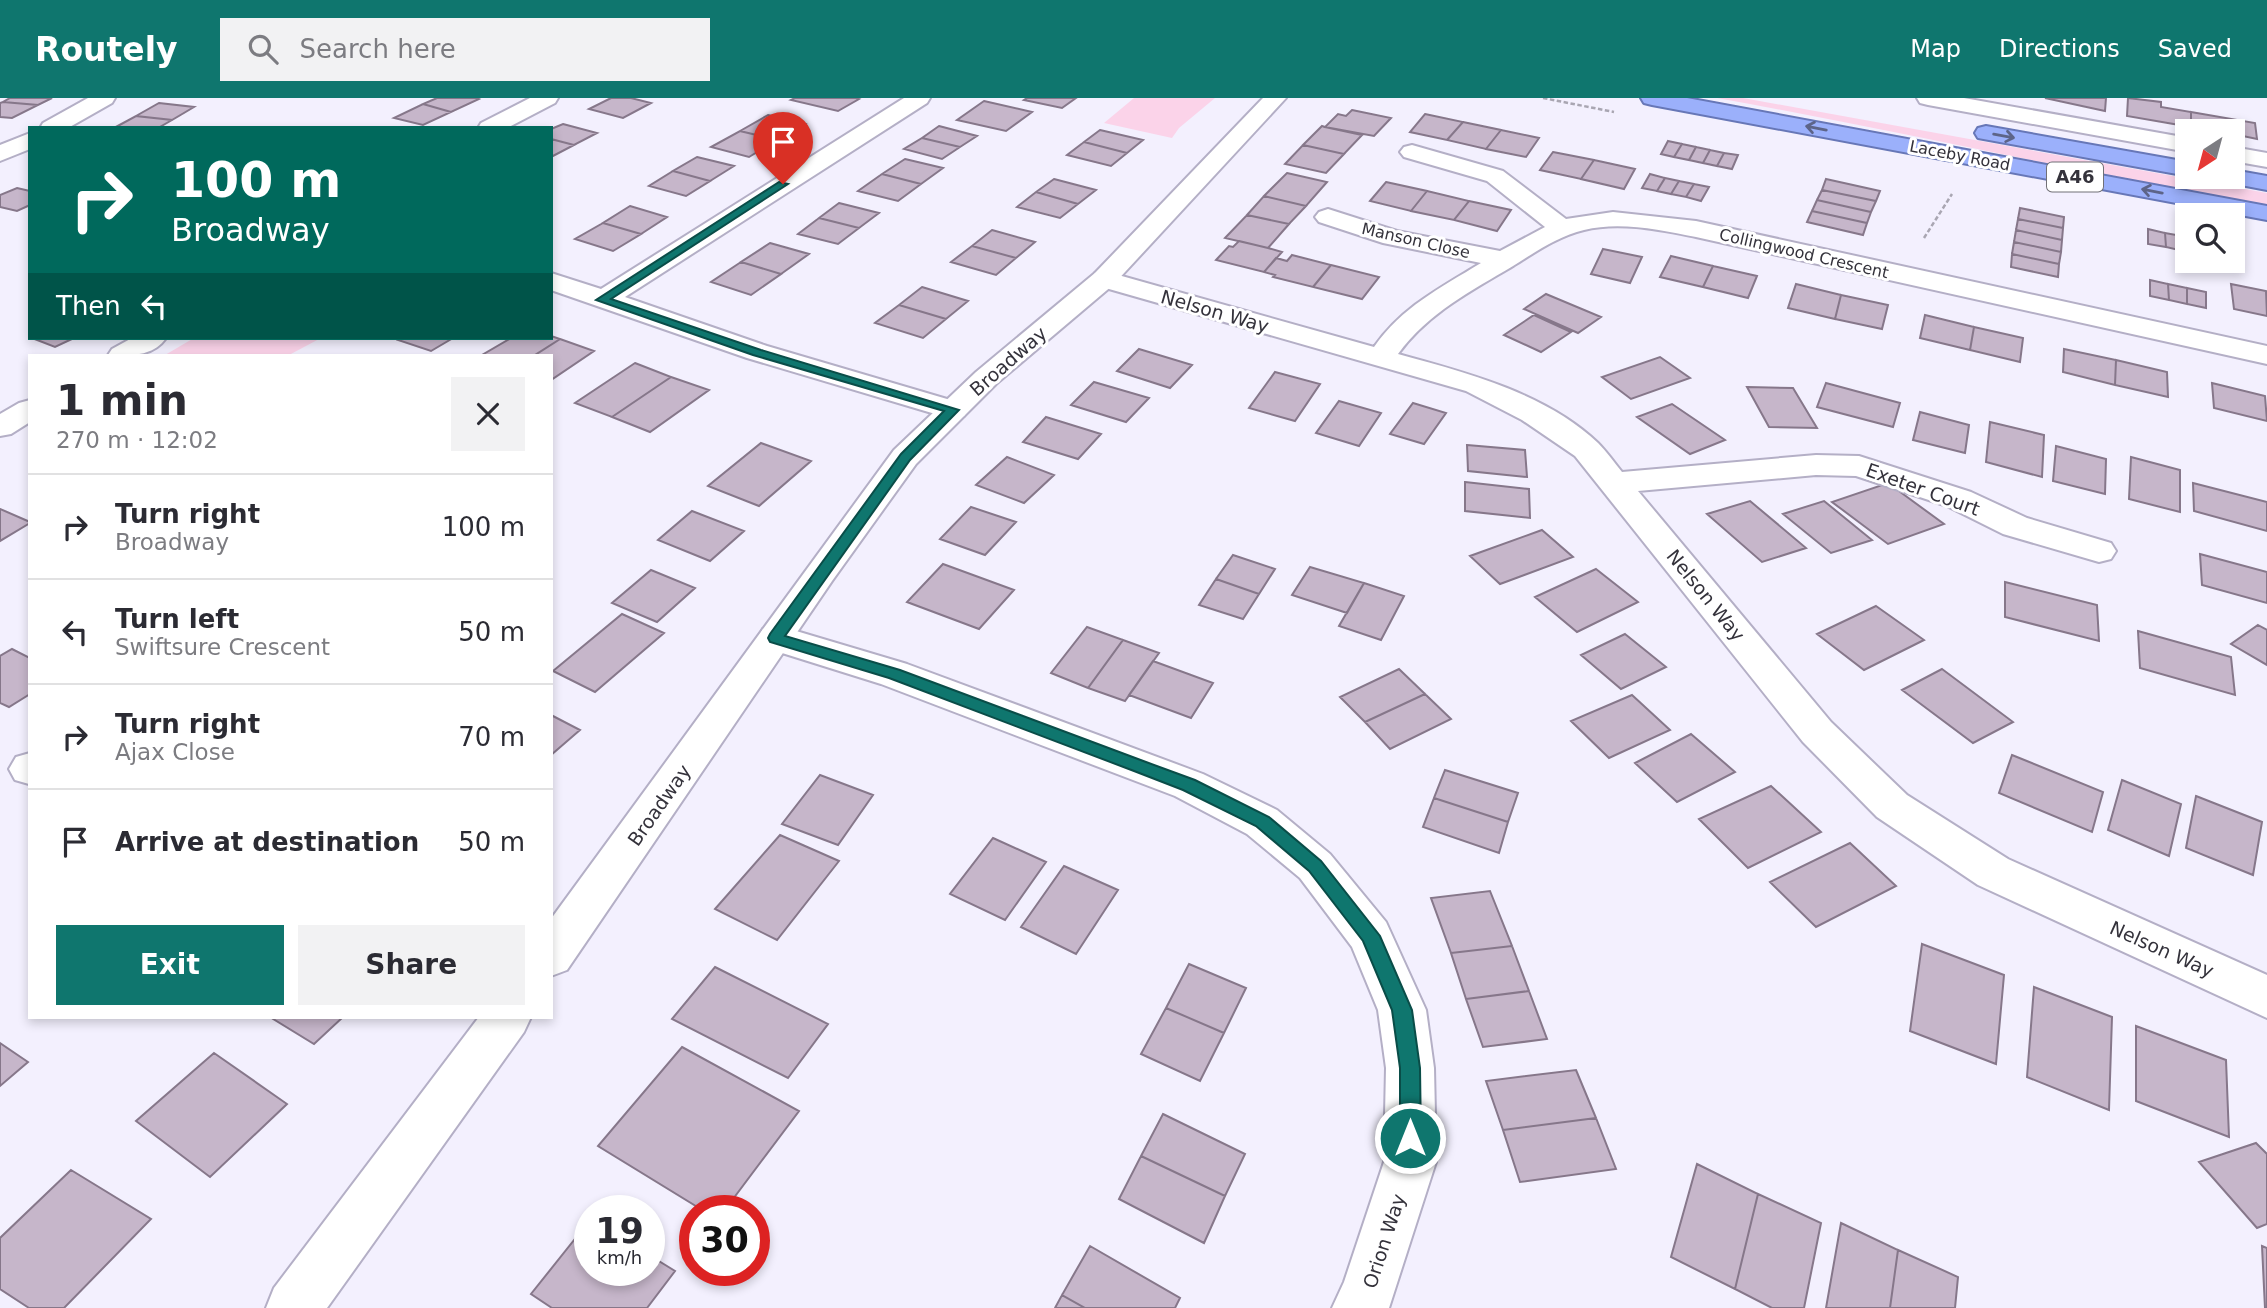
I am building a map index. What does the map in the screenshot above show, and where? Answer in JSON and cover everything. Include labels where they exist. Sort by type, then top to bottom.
[{"type":"highway","name":"Laceby Road","points":[[1652,98],[2267,213]]},
{"type":"highway","name":"Laceby Road","points":[[1970,130],[2175,167]]},
{"type":"highway","points":[[2245,179],[2267,183]]},
{"type":"street","points":[[55,126],[104,98]]},
{"type":"street","points":[[493,126],[547,98]]},
{"type":"street","points":[[602,300],[919,98]]},
{"type":"street","name":"Broadway","points":[[553,953],[905,457],[986,378],[1104,279],[1275,98]]},
{"type":"street","points":[[1927,98],[2175,143]]},
{"type":"street","points":[[0,154],[28,141]]},
{"type":"street","points":[[1412,152],[1495,176],[1563,229]]},
{"type":"street","points":[[2245,155],[2267,160]]},
{"type":"street","name":"Manson Close","points":[[1328,217],[1392,238],[1506,260]]},
{"type":"street","name":"Collingwood Crescent","points":[[1380,359],[1396,335],[1427,307],[1563,229],[1583,222],[1614,218],[1654,222],[2267,355]]},
{"type":"street","name":"Nelson Way","points":[[1104,279],[1476,385],[1516,401],[1586,449],[1816,732],[1892,806],[1993,872],[2267,997]]},
{"type":"street","points":[[553,282],[757,352],[953,410]]},
{"type":"street","points":[[124,354],[148,340]]},
{"type":"street","name":"Exeter Court","points":[[1615,482],[1674,480],[1816,465],[1858,466],[1959,499],[2015,526],[2099,551]]},
{"type":"street","name":"Orion Way","points":[[776,638],[894,674],[1189,785],[1262,821],[1315,866],[1370,936],[1402,1010],[1410,1068],[1410,1162],[1373,1304]]},
{"type":"street","points":[[294,1308],[506,1019]]},
{"type":"path","points":[[1900,275],[1952,194]]},
{"type":"shaded area","points":[[1134,98],[1215,98],[1179,128],[1172,138],[1104,123]]},
{"type":"shaded area","points":[[1717,98],[1743,98],[2175,176],[2175,189],[2129,180]]},
{"type":"shaded area","points":[[2175,189],[2245,189],[2267,193],[2267,207]]},
{"type":"shaded area","points":[[191,340],[317,340],[291,354],[167,354]]},
{"type":"building","points":[[10,98],[52,98],[38,105],[3,102]]},
{"type":"building","points":[[437,98],[479,99],[451,112],[423,104]]},
{"type":"building","points":[[611,98],[631,98],[651,103],[623,118],[589,109]]},
{"type":"building","points":[[1076,98],[1062,108],[1024,100]]},
{"type":"building","points":[[2045,98],[2106,98],[2105,111]]},
{"type":"building","points":[[2128,98],[2161,102],[2161,107],[2191,112],[2191,119],[2175,119],[2175,124],[2127,116]]},
{"type":"building","points":[[859,99],[838,111],[791,100]]},
{"type":"building","points":[[984,101],[1032,112],[1006,131],[957,120]]},
{"type":"building","points":[[0,103],[38,105],[12,118],[0,117]]},
{"type":"building","points":[[159,103],[194,107],[172,120],[136,116]]},
{"type":"building","points":[[423,104],[451,112],[423,125],[394,118]]},
{"type":"building","points":[[1352,110],[1391,118],[1374,136],[1325,127],[1338,114],[1346,116]]},
{"type":"building","points":[[2191,112],[2232,119],[2191,119]]},
{"type":"building","points":[[1425,114],[1463,122],[1447,140],[1410,132]]},
{"type":"building","points":[[768,115],[805,124],[777,140],[740,131]]},
{"type":"building","points":[[136,116],[172,120],[162,126],[118,126]]},
{"type":"building","points":[[2245,121],[2255,123],[2257,139],[2245,136]]},
{"type":"building","points":[[1463,122],[1501,130],[1486,149],[1447,140]]},
{"type":"building","points":[[563,124],[597,133],[574,145],[553,140],[553,128]]},
{"type":"building","points":[[939,126],[977,136],[960,147],[922,138]]},
{"type":"building","points":[[1322,126],[1362,135],[1344,154],[1303,145]]},
{"type":"building","points":[[1100,130],[1143,140],[1127,153],[1084,142]]},
{"type":"building","points":[[1501,130],[1539,138],[1526,157],[1486,149]]},
{"type":"building","points":[[740,131],[777,140],[749,157],[711,147]]},
{"type":"building","points":[[922,138],[960,147],[942,159],[904,149]]},
{"type":"building","points":[[553,140],[574,145],[553,156]]},
{"type":"building","points":[[1668,141],[1682,144],[1674,157],[1661,154]]},
{"type":"building","points":[[1084,142],[1127,153],[1111,166],[1067,155]]},
{"type":"building","points":[[1682,144],[1696,147],[1689,160],[1674,157]]},
{"type":"building","points":[[1303,145],[1344,154],[1326,173],[1285,164]]},
{"type":"building","points":[[1696,147],[1710,150],[1703,163],[1689,160]]},
{"type":"building","points":[[1710,150],[1724,153],[1717,166],[1703,163]]},
{"type":"building","points":[[1553,152],[1594,160],[1581,179],[1540,170]]},
{"type":"building","points":[[1724,153],[1738,155],[1732,169],[1717,166]]},
{"type":"building","points":[[697,157],[734,166],[710,181],[673,171]]},
{"type":"building","points":[[905,159],[943,168],[921,184],[882,174]]},
{"type":"building","points":[[1594,160],[1635,169],[1624,189],[1581,179]]},
{"type":"building","points":[[673,171],[710,181],[686,196],[649,186]]},
{"type":"building","points":[[1287,173],[1327,182],[1306,206],[1264,196]]},
{"type":"building","points":[[882,174],[921,184],[898,201],[858,191]]},
{"type":"building","points":[[1650,174],[1665,178],[1657,191],[1642,188]]},
{"type":"building","points":[[1665,178],[1679,181],[1671,194],[1657,191]]},
{"type":"building","points":[[1054,179],[1096,190],[1078,204],[1036,192]]},
{"type":"building","points":[[1826,179],[1880,191],[1876,201],[1822,190]]},
{"type":"building","points":[[1679,181],[1694,184],[1686,197],[1671,194]]},
{"type":"building","points":[[1386,182],[1427,191],[1411,211],[1370,201]]},
{"type":"building","points":[[1694,184],[1709,187],[1701,201],[1686,197]]},
{"type":"building","points":[[17,188],[28,191],[28,206],[17,211],[0,207],[0,195]]},
{"type":"building","points":[[1822,190],[1876,201],[1871,212],[1817,200]]},
{"type":"building","points":[[1427,191],[1469,201],[1454,220],[1411,211]]},
{"type":"building","points":[[1036,192],[1078,204],[1060,218],[1017,207]]},
{"type":"building","points":[[1264,196],[1306,206],[1289,224],[1247,215]]},
{"type":"building","points":[[1817,200],[1871,212],[1867,223],[1812,211]]},
{"type":"building","points":[[1469,201],[1511,210],[1497,231],[1454,220]]},
{"type":"building","points":[[839,203],[879,213],[859,228],[819,218]]},
{"type":"building","points":[[630,206],[667,217],[641,234],[603,223]]},
{"type":"building","points":[[2020,208],[2064,217],[2063,228],[2018,219]]},
{"type":"building","points":[[1812,211],[1867,223],[1863,235],[1807,222]]},
{"type":"building","points":[[1247,215],[1289,224],[1268,248],[1225,238]]},
{"type":"building","points":[[819,218],[859,228],[838,244],[798,234]]},
{"type":"building","points":[[2018,219],[2063,228],[2062,240],[2016,230]]},
{"type":"building","points":[[603,223],[641,234],[613,251],[575,239]]},
{"type":"building","points":[[2148,229],[2165,233],[2166,247],[2148,244]]},
{"type":"building","points":[[992,230],[1035,242],[1016,258],[972,246]]},
{"type":"building","points":[[2016,230],[2062,240],[2061,252],[2014,242]]},
{"type":"building","points":[[2165,233],[2175,235],[2175,249],[2166,247]]},
{"type":"building","points":[[1239,241],[1282,252],[1264,272],[1216,260],[1229,246],[1233,247]]},
{"type":"building","points":[[2014,242],[2061,252],[2059,264],[2012,254]]},
{"type":"building","points":[[770,243],[809,254],[781,274],[741,262]]},
{"type":"building","points":[[972,246],[1016,258],[996,275],[951,262]]},
{"type":"building","points":[[1603,249],[1642,257],[1630,283],[1591,274]]},
{"type":"building","points":[[2012,254],[2059,264],[2058,277],[2011,267]]},
{"type":"building","points":[[1292,255],[1331,265],[1313,287],[1273,277],[1275,275],[1264,272],[1276,258],[1287,261]]},
{"type":"building","points":[[1671,256],[1713,266],[1703,287],[1660,277]]},
{"type":"building","points":[[741,262],[781,274],[751,295],[711,282]]},
{"type":"building","points":[[1331,265],[1379,277],[1362,299],[1313,287]]},
{"type":"building","points":[[1713,266],[1757,276],[1748,298],[1703,287]]},
{"type":"building","points":[[2150,280],[2168,284],[2169,300],[2150,296]]},
{"type":"building","points":[[1796,284],[1841,295],[1835,319],[1788,308]]},
{"type":"building","points":[[2168,284],[2187,288],[2187,304],[2169,300]]},
{"type":"building","points":[[2231,284],[2266,291],[2267,316],[2234,309]]},
{"type":"building","points":[[922,287],[968,301],[946,319],[899,305]]},
{"type":"building","points":[[2187,288],[2206,292],[2206,308],[2187,304]]},
{"type":"building","points":[[1546,294],[1601,317],[1578,333],[1524,309]]},
{"type":"building","points":[[1841,295],[1888,305],[1882,329],[1835,319]]},
{"type":"building","points":[[899,305],[946,319],[923,338],[875,323]]},
{"type":"building","points":[[1534,315],[1571,332],[1541,352],[1504,335]]},
{"type":"building","points":[[1925,315],[1974,327],[1970,350],[1920,338]]},
{"type":"building","points":[[1974,327],[2023,338],[2020,362],[1970,350]]},
{"type":"building","points":[[553,337],[560,339],[537,354],[484,354],[508,340],[553,340]]},
{"type":"building","points":[[560,339],[594,351],[553,379],[553,354],[537,354]]},
{"type":"building","points":[[37,340],[70,340],[55,347]]},
{"type":"building","points":[[398,340],[450,340],[431,351]]},
{"type":"building","points":[[1139,349],[1192,365],[1170,388],[1117,371]]},
{"type":"building","points":[[2064,349],[2116,360],[2115,385],[2063,372]]},
{"type":"building","points":[[1660,357],[1690,378],[1631,399],[1602,377]]},
{"type":"building","points":[[2116,360],[2167,372],[2168,397],[2115,385]]},
{"type":"building","points":[[635,363],[671,377],[612,417],[575,403]]},
{"type":"building","points":[[1275,372],[1320,384],[1295,421],[1249,408]]},
{"type":"building","points":[[671,377],[709,390],[650,432],[612,417]]},
{"type":"building","points":[[1094,382],[1149,398],[1126,422],[1071,405]]},
{"type":"building","points":[[1826,383],[1900,403],[1893,427],[1817,407]]},
{"type":"building","points":[[2212,383],[2265,396],[2267,421],[2214,408]]},
{"type":"building","points":[[1747,387],[1793,388],[1817,428],[1769,427]]},
{"type":"building","points":[[1339,401],[1381,413],[1359,446],[1316,433]]},
{"type":"building","points":[[1413,403],[1446,413],[1424,444],[1390,434]]},
{"type":"building","points":[[1672,404],[1725,440],[1690,454],[1637,417]]},
{"type":"building","points":[[1920,412],[1969,425],[1965,453],[1913,440]]},
{"type":"building","points":[[1046,417],[1101,434],[1078,459],[1023,442]]},
{"type":"building","points":[[1990,422],[2044,435],[2042,477],[1986,462]]},
{"type":"building","points":[[761,443],[811,461],[759,506],[708,486]]},
{"type":"building","points":[[1467,445],[1525,450],[1527,477],[1468,471]]},
{"type":"building","points":[[2056,446],[2106,459],[2105,494],[2053,481]]},
{"type":"building","points":[[1007,457],[1054,475],[1024,503],[976,485]]},
{"type":"building","points":[[2131,457],[2180,470],[2180,512],[2129,499]]},
{"type":"building","points":[[1465,482],[1529,489],[1530,518],[1465,511]]},
{"type":"building","points":[[1888,483],[1944,524],[1888,544],[1832,502]]},
{"type":"building","points":[[2193,483],[2267,502],[2267,531],[2194,511]]},
{"type":"building","points":[[1750,501],[1806,548],[1762,562],[1707,514]]},
{"type":"building","points":[[1824,501],[1872,540],[1831,553],[1783,514]]},
{"type":"building","points":[[971,507],[1016,522],[985,555],[940,539]]},
{"type":"building","points":[[0,509],[28,521],[28,524],[0,541]]},
{"type":"building","points":[[692,511],[744,531],[710,561],[658,540]]},
{"type":"building","points":[[1542,530],[1573,557],[1500,584],[1470,556]]},
{"type":"building","points":[[2200,554],[2267,572],[2267,603],[2202,585]]},
{"type":"building","points":[[1233,555],[1275,569],[1259,594],[1216,579]]},
{"type":"building","points":[[943,564],[1014,590],[979,629],[907,602]]},
{"type":"building","points":[[1310,567],[1364,583],[1347,613],[1292,595]]},
{"type":"building","points":[[1596,569],[1638,602],[1577,632],[1535,597]]},
{"type":"building","points":[[651,570],[695,588],[657,622],[612,603]]},
{"type":"building","points":[[1216,579],[1259,594],[1243,619],[1199,605]]},
{"type":"building","points":[[2005,582],[2097,605],[2099,641],[2005,617]]},
{"type":"building","points":[[1364,583],[1404,596],[1381,640],[1339,626]]},
{"type":"building","points":[[1876,606],[1924,640],[1864,670],[1817,634]]},
{"type":"building","points":[[622,614],[664,633],[595,692],[553,671]]},
{"type":"building","points":[[2258,625],[2267,630],[2267,665],[2231,644]]},
{"type":"building","points":[[1087,627],[1123,640],[1088,688],[1051,673]]},
{"type":"building","points":[[2138,631],[2231,657],[2235,695],[2140,668]]},
{"type":"building","points":[[1625,634],[1666,667],[1621,689],[1581,655]]},
{"type":"building","points":[[1123,640],[1159,653],[1125,701],[1088,688]]},
{"type":"building","points":[[12,649],[28,657],[28,695],[9,707],[0,703],[0,656]]},
{"type":"building","points":[[1153,661],[1213,683],[1191,718],[1129,695]]},
{"type":"building","points":[[1399,669],[1425,694],[1365,722],[1340,697]]},
{"type":"building","points":[[1942,669],[2013,722],[1973,743],[1902,690]]},
{"type":"building","points":[[1425,694],[1451,719],[1390,749],[1365,722]]},
{"type":"building","points":[[1632,695],[1670,730],[1609,758],[1571,721]]},
{"type":"building","points":[[553,716],[580,730],[553,753]]},
{"type":"building","points":[[1691,734],[1735,772],[1677,802],[1635,763]]},
{"type":"building","points":[[2012,755],[2103,792],[2092,832],[1999,793]]},
{"type":"building","points":[[1445,770],[1518,793],[1508,822],[1434,798]]},
{"type":"building","points":[[820,775],[873,795],[838,845],[782,824]]},
{"type":"building","points":[[2122,780],[2181,804],[2169,856],[2108,830]]},
{"type":"building","points":[[1771,786],[1821,832],[1748,868],[1699,819]]},
{"type":"building","points":[[2196,796],[2262,822],[2253,875],[2186,848]]},
{"type":"building","points":[[1434,798],[1508,822],[1499,853],[1423,827]]},
{"type":"building","points":[[780,835],[839,861],[777,940],[715,909]]},
{"type":"building","points":[[993,838],[1046,862],[1005,920],[950,894]]},
{"type":"building","points":[[1850,843],[1896,886],[1816,927],[1770,882]]},
{"type":"building","points":[[1064,866],[1118,890],[1076,954],[1021,927]]},
{"type":"building","points":[[1490,891],[1512,946],[1451,953],[1431,898]]},
{"type":"building","points":[[1922,944],[2004,975],[1996,1064],[1910,1031]]},
{"type":"building","points":[[1512,946],[1529,991],[1466,999],[1451,953]]},
{"type":"building","points":[[1189,964],[1246,988],[1224,1033],[1166,1008]]},
{"type":"building","points":[[715,967],[828,1024],[788,1078],[672,1019]]},
{"type":"building","points":[[2034,987],[2112,1017],[2109,1110],[2027,1077]]},
{"type":"building","points":[[1529,991],[1547,1039],[1483,1047],[1466,999]]},
{"type":"building","points":[[1166,1008],[1224,1033],[1200,1081],[1141,1054]]},
{"type":"building","points":[[273,1019],[341,1019],[314,1044]]},
{"type":"building","points":[[2136,1026],[2226,1060],[2229,1137],[2136,1101]]},
{"type":"building","points":[[0,1043],[28,1062],[0,1086]]},
{"type":"building","points":[[682,1047],[799,1111],[736,1195],[679,1196],[598,1146]]},
{"type":"building","points":[[214,1053],[287,1104],[210,1177],[136,1121]]},
{"type":"building","points":[[1576,1070],[1596,1118],[1503,1130],[1486,1081]]},
{"type":"building","points":[[1163,1114],[1245,1154],[1225,1196],[1141,1156]]},
{"type":"building","points":[[1596,1118],[1616,1169],[1520,1182],[1503,1130]]},
{"type":"building","points":[[2256,1143],[2267,1154],[2267,1224],[2257,1228],[2199,1162]]},
{"type":"building","points":[[1141,1156],[1225,1196],[1204,1243],[1119,1199]]},
{"type":"building","points":[[1697,1164],[1758,1194],[1735,1289],[1671,1257]]},
{"type":"building","points":[[71,1170],[151,1219],[64,1308],[29,1308],[0,1289],[0,1238]]},
{"type":"building","points":[[1758,1194],[1821,1223],[1804,1308],[1772,1308],[1735,1289]]},
{"type":"building","points":[[1841,1223],[1898,1250],[1890,1308],[1826,1308]]},
{"type":"building","points":[[574,1240],[574,1286],[664,1286],[647,1308],[552,1308],[531,1294]]},
{"type":"building","points":[[1090,1246],[1180,1298],[1175,1308],[1085,1308],[1062,1295]]},
{"type":"building","points":[[2262,1246],[2267,1248],[2267,1308],[2265,1308]]},
{"type":"building","points":[[1898,1250],[1958,1277],[1955,1308],[1890,1308]]},
{"type":"building","points":[[665,1265],[675,1271],[665,1284]]},
{"type":"building","points":[[1062,1295],[1085,1308],[1055,1308]]},
{"type":"route","points":[[783,184],[602,300],[757,352],[953,410],[905,457],[776,638],[894,674],[1140,766],[1189,785],[1262,821],[1315,866],[1370,936],[1402,1010],[1410,1068],[1410,1138]]}]
